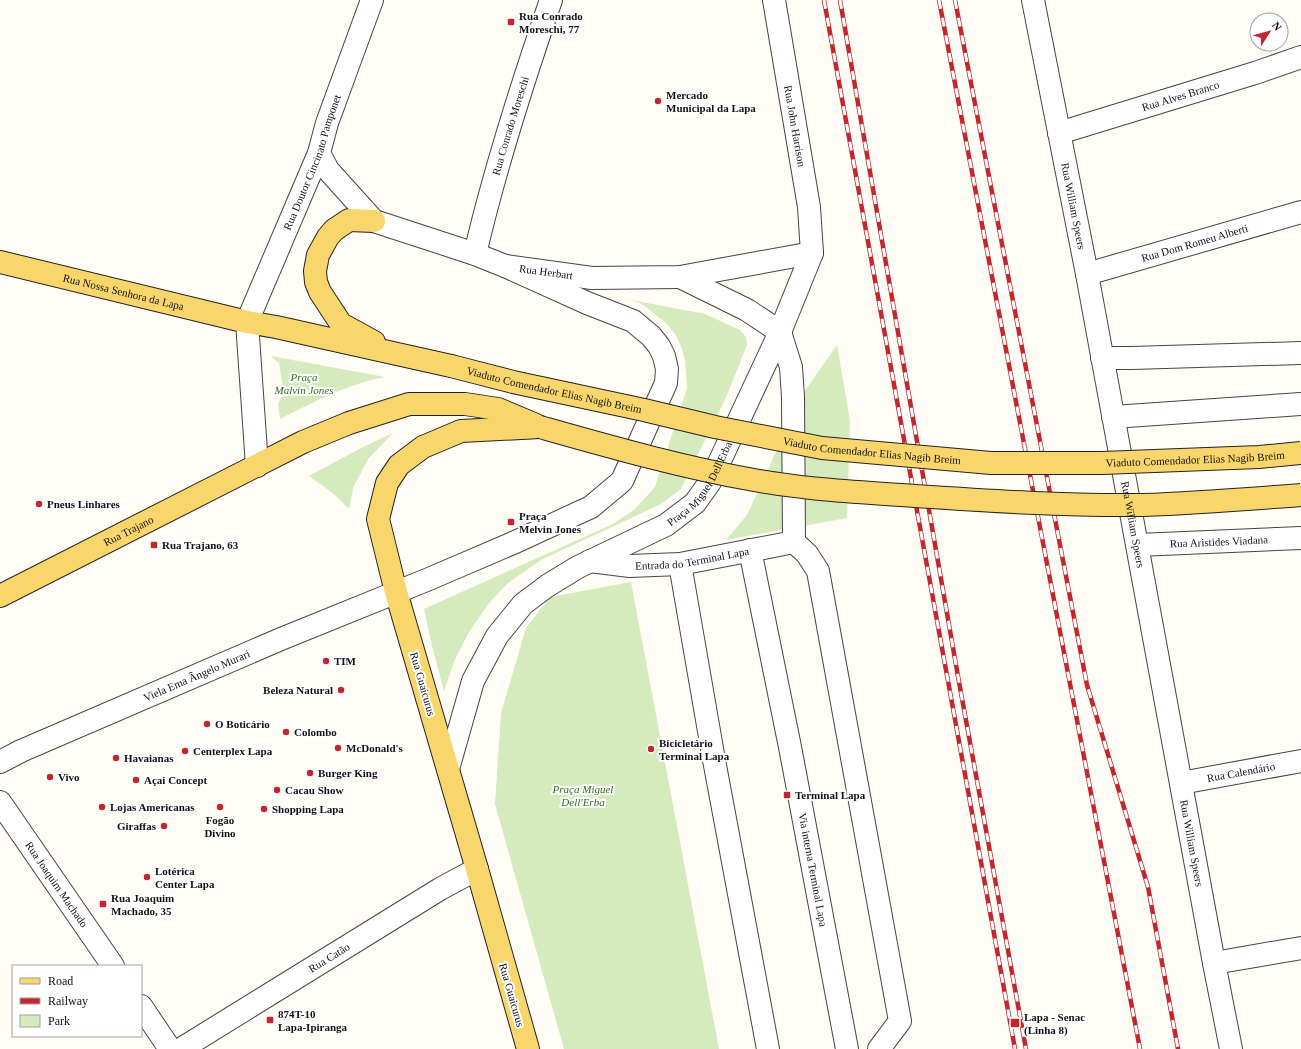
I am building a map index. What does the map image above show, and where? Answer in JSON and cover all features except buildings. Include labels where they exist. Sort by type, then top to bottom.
[{"type":"main road","points":[[374,221],[349,220],[334,230],[328,237],[318,255],[315,271],[316,282],[324,299],[341,324],[392,353]]},
{"type":"main road","name":"Rua Nossa Senhora da Lapa","points":[[0,262],[247,322]]},
{"type":"main road","points":[[247,322],[392,353]]},
{"type":"main road","name":"Viaduto Comendador Elias Nagib Breim","points":[[392,353],[513,382],[715,427],[822,448],[991,463],[1102,463],[1259,457],[1301,453]]},
{"type":"main road","points":[[257,466],[303,442],[349,424],[409,404],[465,404],[498,409],[540,427],[631,453],[695,468],[756,480],[833,490],[1005,502],[1142,505],[1301,495]]},
{"type":"main road","name":"Rua Guaicurus","points":[[528,1049],[396,592],[378,519],[387,483],[399,465],[423,447],[461,431],[540,427]]},
{"type":"main road","name":"Rua Trajano","points":[[0,596],[257,466]]},
{"type":"street","name":"Rua Doutor Cincinato Pamponet","points":[[247,322],[319,152],[327,123],[372,0]]},
{"type":"street","name":"Rua Conrado Moreschi","points":[[475,254],[521,87],[551,0]]},
{"type":"street","name":"Rua John Harrison","points":[[774,0],[809,207],[812,253]]},
{"type":"street","name":"Rua William Speers","points":[[1033,0],[1087,274],[1231,1049]]},
{"type":"street","name":"Rua Alves Branco","points":[[1059,133],[1255,73],[1301,57]]},
{"type":"street","name":"Rua Herbart","points":[[319,152],[328,170],[374,221],[475,254],[506,266],[592,278],[680,277],[812,253]]},
{"type":"street","name":"Rua Dom Romeu Alberti","points":[[1087,274],[1301,212]]},
{"type":"street","name":"Praça Miguel Dell'Erba","points":[[448,769],[473,681],[497,636],[523,604],[547,586],[590,561],[666,525],[695,503],[710,482],[780,332],[812,253]]},
{"type":"street","points":[[396,592],[513,543],[590,507],[622,481],[666,383],[667,370],[664,356],[659,346],[651,336],[633,321],[587,303],[506,266]]},
{"type":"street","points":[[680,277],[747,310],[780,332],[791,367],[793,397],[794,542],[807,554],[818,570],[900,1021],[879,1049]]},
{"type":"street","points":[[247,322],[257,466]]},
{"type":"street","points":[[1102,358],[1301,353]]},
{"type":"street","points":[[1113,417],[1301,404]]},
{"type":"street","name":"Rua Aristides Viadana","points":[[1138,545],[1301,538]]},
{"type":"street","name":"Entrada do Terminal Lapa","points":[[590,561],[630,566],[680,564],[794,542]]},
{"type":"street","name":"Via interna Terminal Lapa","points":[[750,550],[792,755],[846,1049]]},
{"type":"street","points":[[680,564],[714,760],[768,1049]]},
{"type":"street","name":"Viela Ema Ângelo Murari","points":[[0,762],[260,648],[396,592]]},
{"type":"street","name":"Rua Calendário","points":[[1181,783],[1301,761]]},
{"type":"street","name":"Rua Joaquim Machado","points":[[0,802],[112,965]]},
{"type":"street","name":"Rua Catão","points":[[183,1048],[440,889],[477,869]]},
{"type":"street","points":[[1214,963],[1301,948]]},
{"type":"street","points":[[142,1007],[183,1048]]},
{"type":"green space","points":[[626,299],[705,314],[740,330],[746,337],[747,345],[727,395],[681,489],[661,504],[541,560],[508,583],[489,603],[469,632],[455,659],[444,691],[424,609],[613,524],[635,509],[655,487],[687,388],[685,360],[681,346],[675,334],[667,324],[638,302]]},
{"type":"green space","points":[[837,345],[850,421],[847,518],[726,540],[747,515],[802,395]]},
{"type":"green space","name":"Praça Malvin Jones","points":[[271,356],[385,377],[344,389],[280,419],[278,403],[284,394],[279,363]]},
{"type":"green space","points":[[393,433],[368,459],[353,488],[349,509],[335,495],[309,476],[361,448]]},
{"type":"green space","name":"Praça Miguel Dell'Erba","points":[[631,582],[719,1049],[564,1049],[495,804],[501,713],[526,628],[550,597]]},
{"type":"railway","points":[[824,0],[1015,1049]]},
{"type":"railway","points":[[840,0],[959,682],[1026,1049]]},
{"type":"railway","points":[[939,0],[1140,1049]]},
{"type":"railway","points":[[955,0],[1087,685],[1148,887],[1178,1049]]},
{"type":"place","name":"Rua Conrado Moreschi, 77","points":[[511,22]]},
{"type":"place","name":"Mercado Municipal da Lapa","points":[[658,101]]},
{"type":"place","name":"Pneus Linhares","points":[[39,504]]},
{"type":"place","name":"Praça Melvin Jones","points":[[511,522]]},
{"type":"place","name":"Rua Trajano, 63","points":[[154,545]]},
{"type":"place","name":"TIM","points":[[326,661]]},
{"type":"place","name":"Beleza Natural","points":[[341,690]]},
{"type":"place","name":"O Boticário","points":[[207,724]]},
{"type":"place","name":"Colombo","points":[[286,732]]},
{"type":"place","name":"McDonald's","points":[[338,748]]},
{"type":"place","name":"Bicicletário Terminal Lapa","points":[[651,749]]},
{"type":"place","name":"Centerplex Lapa","points":[[185,751]]},
{"type":"place","name":"Havaianas","points":[[116,758]]},
{"type":"place","name":"Burger King","points":[[310,773]]},
{"type":"place","name":"Vivo","points":[[50,777]]},
{"type":"place","name":"Açai Concept","points":[[136,780]]},
{"type":"place","name":"Cacau Show","points":[[277,790]]},
{"type":"place","name":"Terminal Lapa","points":[[787,795]]},
{"type":"place","name":"Lojas Americanas","points":[[102,807]]},
{"type":"place","name":"Fogão Divino","points":[[220,807]]},
{"type":"place","name":"Shopping Lapa","points":[[264,809]]},
{"type":"place","name":"Giraffas","points":[[164,826]]},
{"type":"place","name":"Lotérica Center Lapa","points":[[147,877]]},
{"type":"place","name":"Rua Joaquim Machado, 35","points":[[103,904]]},
{"type":"place","name":"874T-10 Lapa-Ipiranga","points":[[270,1020]]},
{"type":"place","name":"Lapa - Senac (Linha 8)","points":[[1015,1023]]}]
